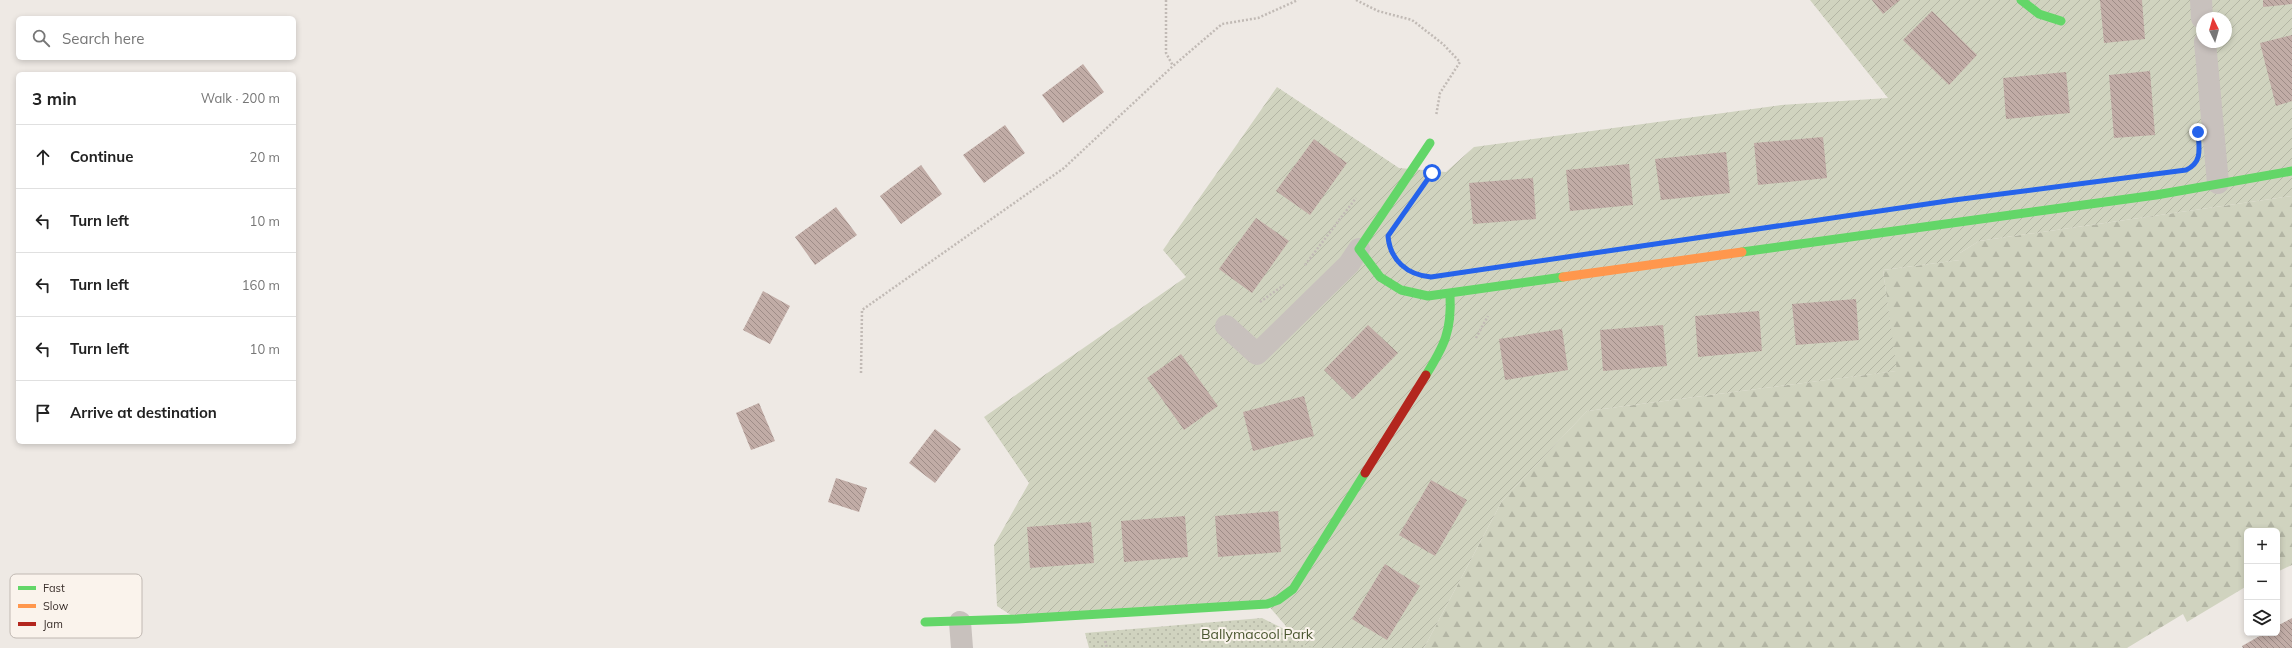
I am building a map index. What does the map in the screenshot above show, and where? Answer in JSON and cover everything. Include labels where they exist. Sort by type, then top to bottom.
[{"type":"street","points":[[2021,0],[2035,13],[2048,20],[2061,21]]},
{"type":"street","points":[[2201,0],[2202,12]]},
{"type":"street","points":[[2206,48],[2218,183]]},
{"type":"street","points":[[1226,326],[1257,354],[1349,264],[1402,181],[1430,143]]},
{"type":"street","points":[[1359,249],[1380,277],[1401,290],[1428,296],[1450,295],[2156,195],[2292,171]]},
{"type":"street","points":[[925,622],[960,622],[1267,604],[1278,600],[1293,589],[1445,344],[1451,310],[1450,295]]},
{"type":"street","points":[[960,622],[962,648]]},
{"type":"path","points":[[1166,0],[1166,53],[1173,66]]},
{"type":"path","points":[[861,373],[862,310],[1064,168],[1173,66],[1222,24],[1258,18],[1298,0]]},
{"type":"path","points":[[1356,0],[1378,11],[1412,20],[1443,44],[1460,62],[1440,93],[1430,143]]},
{"type":"path","points":[[1303,267],[1357,196]]},
{"type":"path","points":[[1260,302],[1288,282]]},
{"type":"path","points":[[1475,341],[1490,312]]},
{"type":"green space","points":[[1810,0],[2292,0],[2292,196],[1979,241],[1960,253],[1960,260],[1883,270],[1897,371],[1587,411],[1502,501],[1424,648],[1315,648],[1292,641],[1285,625],[1267,604],[1017,619],[997,606],[994,545],[1029,483],[984,417],[1186,277],[1163,250],[1277,87],[1399,168],[1446,172],[1474,147],[1781,105],[1888,98]]},
{"type":"green space","points":[[2292,196],[2292,565],[2280,571],[2280,528],[2244,528],[2244,588],[2187,622],[2183,614],[2127,648],[1424,648],[1502,501],[1587,411],[1896,371],[1883,270],[1960,260],[1960,253],[1979,241]]},
{"type":"green space","name":"Ballymacool Park","points":[[1262,618],[1302,638],[1367,648],[1089,648],[1085,633]]},
{"type":"building","points":[[1872,0],[1900,0],[1883,14]]},
{"type":"building","points":[[2100,0],[2142,0],[2145,39],[2104,43]]},
{"type":"building","points":[[2263,0],[2292,0],[2292,4],[2263,7]]},
{"type":"building","points":[[1932,11],[1977,55],[1949,85],[1903,40]]},
{"type":"building","points":[[2292,35],[2292,101],[2276,106],[2260,43]]},
{"type":"building","points":[[1083,64],[1104,92],[1063,123],[1042,95]]},
{"type":"building","points":[[2150,71],[2155,135],[2114,138],[2109,75]]},
{"type":"building","points":[[2066,72],[2070,113],[2006,119],[2003,78]]},
{"type":"building","points":[[1005,125],[1025,153],[984,183],[963,155]]},
{"type":"building","points":[[1823,137],[1827,178],[1758,185],[1754,143]]},
{"type":"building","points":[[1314,139],[1347,163],[1310,215],[1276,191]]},
{"type":"building","points":[[1726,152],[1730,193],[1661,200],[1655,159]]},
{"type":"building","points":[[1629,164],[1633,205],[1570,211],[1566,170]]},
{"type":"building","points":[[921,165],[942,194],[901,224],[880,196]]},
{"type":"building","points":[[1533,178],[1536,219],[1473,224],[1469,183]]},
{"type":"building","points":[[836,207],[857,235],[815,265],[795,237]]},
{"type":"building","points":[[1256,218],[1289,241],[1252,293],[1219,269]]},
{"type":"building","points":[[763,291],[790,306],[770,344],[743,330]]},
{"type":"building","points":[[1856,299],[1859,340],[1796,345],[1792,304]]},
{"type":"building","points":[[1759,311],[1762,351],[1698,357],[1695,316]]},
{"type":"building","points":[[1368,325],[1398,353],[1353,399],[1324,370]]},
{"type":"building","points":[[1663,325],[1667,366],[1603,371],[1600,330]]},
{"type":"building","points":[[1562,329],[1568,370],[1505,380],[1499,339]]},
{"type":"building","points":[[1181,354],[1218,406],[1184,430],[1147,378]]},
{"type":"building","points":[[1304,396],[1314,436],[1253,451],[1243,412]]},
{"type":"building","points":[[759,403],[775,441],[751,450],[736,413]]},
{"type":"building","points":[[935,429],[961,449],[935,483],[909,463]]},
{"type":"building","points":[[836,478],[867,488],[859,512],[828,502]]},
{"type":"building","points":[[1431,480],[1467,500],[1435,556],[1399,535]]},
{"type":"building","points":[[1278,511],[1281,552],[1218,557],[1215,516]]},
{"type":"building","points":[[1185,516],[1188,557],[1124,562],[1121,521]]},
{"type":"building","points":[[1091,522],[1094,563],[1030,568],[1027,527]]},
{"type":"building","points":[[1385,564],[1420,586],[1387,640],[1352,619]]},
{"type":"building","points":[[2292,618],[2292,648],[2243,648],[2242,646],[2260,636],[2280,636],[2280,624]]},
{"type":"traffic: fast","points":[[2021,0],[2039,14],[2061,21]]},
{"type":"traffic: fast","points":[[1430,143],[1359,249],[1380,277],[1401,290],[1428,296],[1563,277]]},
{"type":"traffic: fast","points":[[1742,252],[2156,195],[2292,171]]},
{"type":"traffic: fast","points":[[1426,375],[1446,338],[1450,319],[1450,295]]},
{"type":"traffic: fast","points":[[925,622],[1017,619],[1267,604],[1278,600],[1293,589],[1365,473]]},
{"type":"traffic: slow","points":[[1563,277],[1742,252]]},
{"type":"traffic: jam","points":[[1365,473],[1426,375]]},
{"type":"route","points":[[1432,173],[1388,236],[1389,247],[1394,256],[1416,276],[1431,277],[1954,200],[2186,170],[2193,166],[2200,156],[2198,132]]}]
